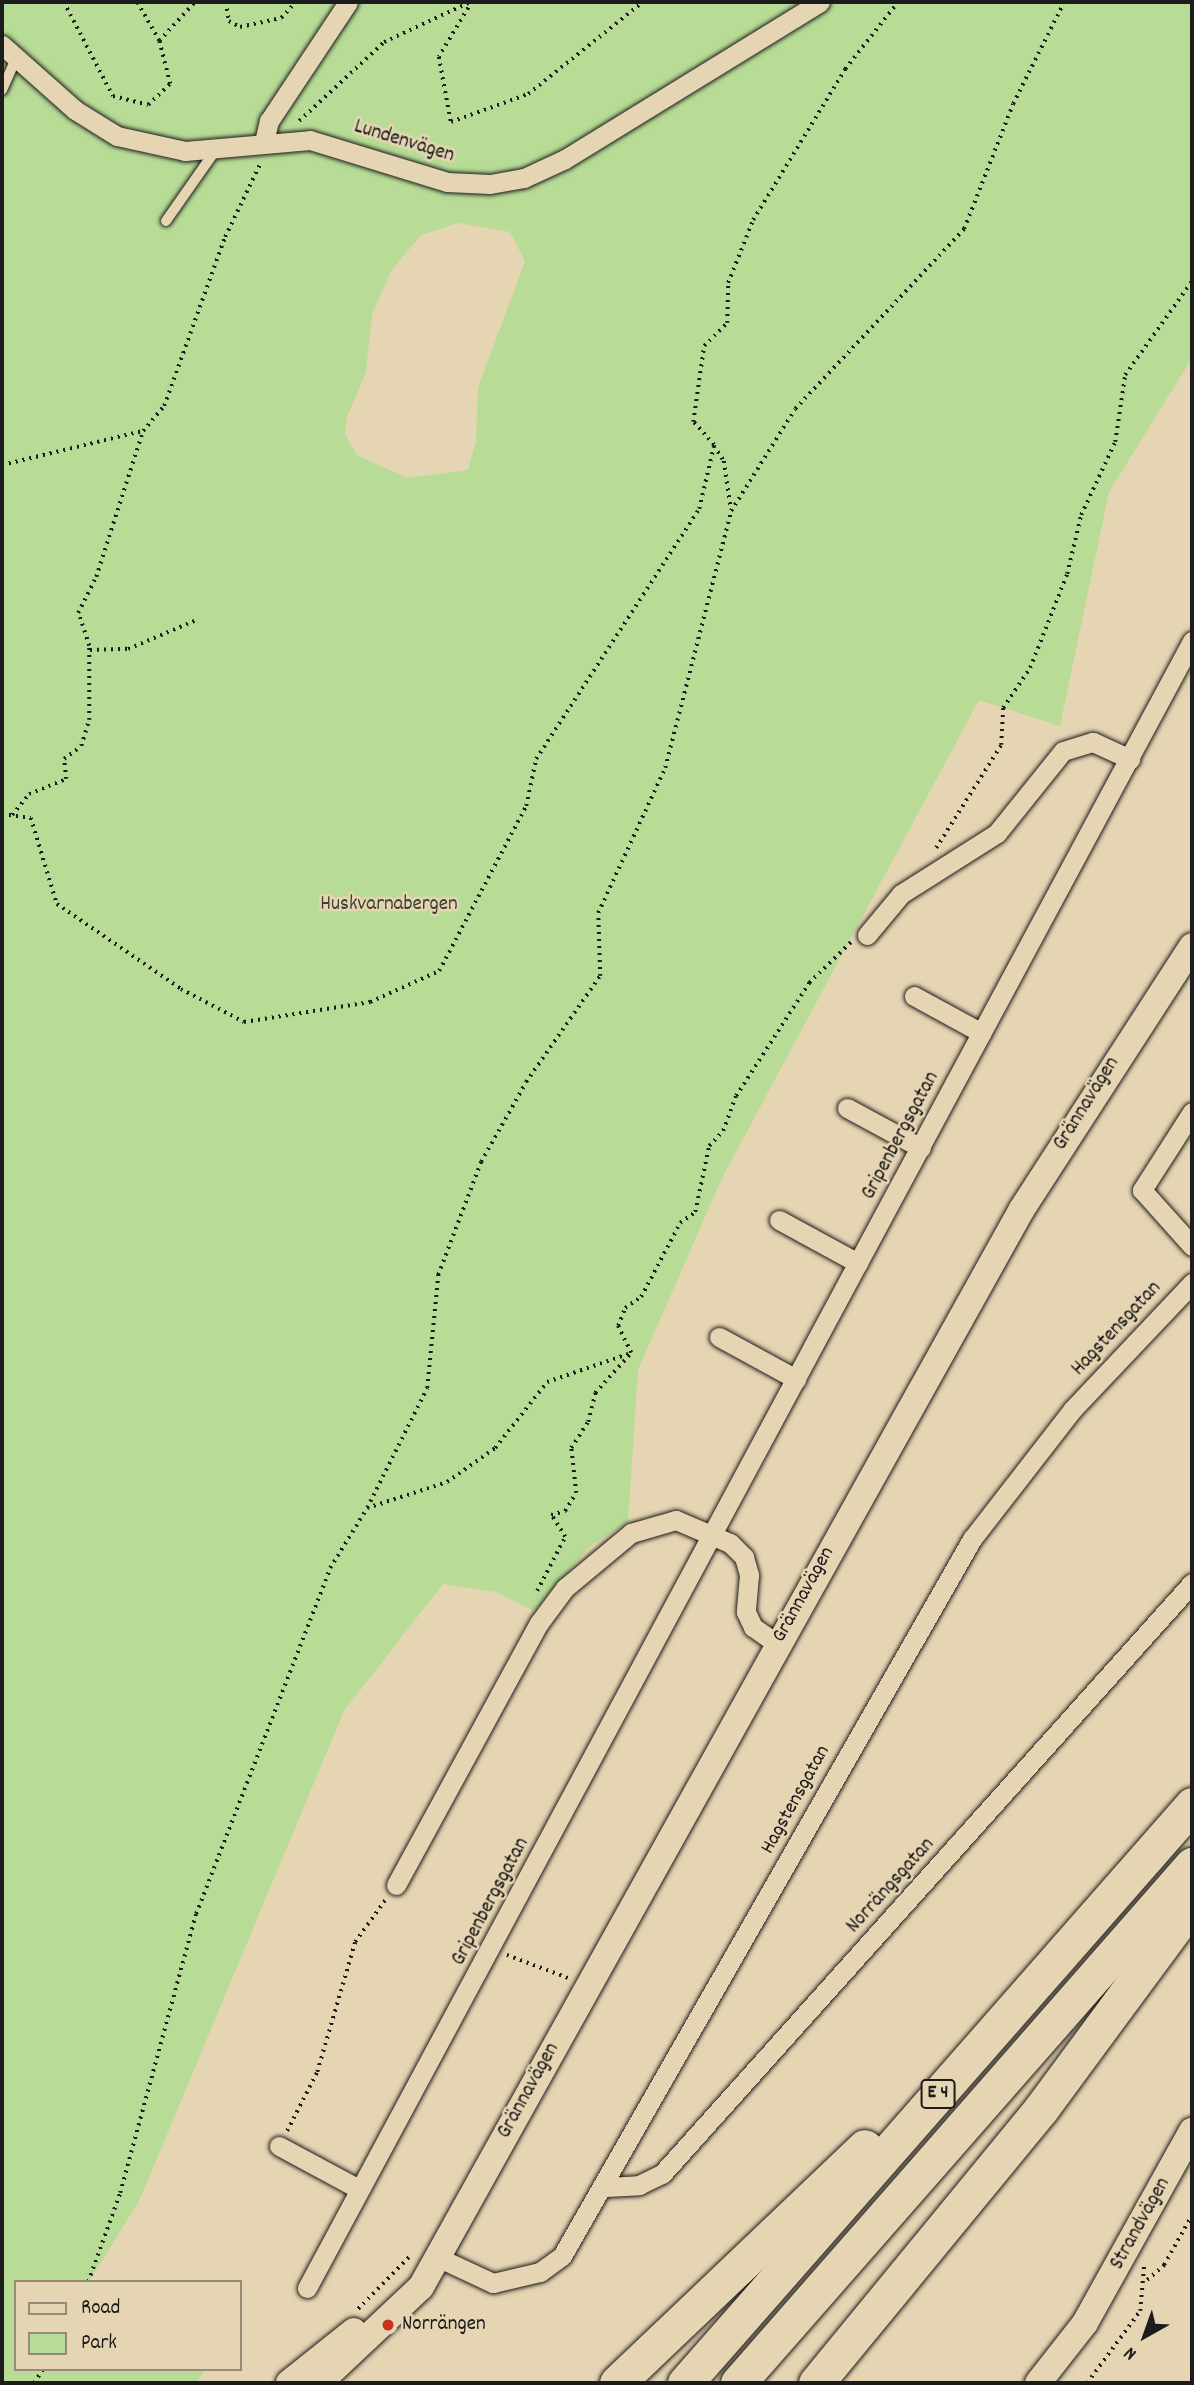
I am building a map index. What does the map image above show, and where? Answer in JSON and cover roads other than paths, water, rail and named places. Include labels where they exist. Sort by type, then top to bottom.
[{"type":"highway","name":"E 4","points":[[685,2383],[1192,1805]]},
{"type":"highway","name":"E 4","points":[[737,2383],[1192,1865]]},
{"type":"highway","points":[[816,2383],[1041,2109],[1192,1904]]},
{"type":"highway","points":[[617,2383],[1027,1993]]},
{"type":"main road","name":"Grännavägen","points":[[319,2383],[410,2301],[1022,1209],[1192,946]]},
{"type":"main road","name":"Strandvägen","points":[[1038,2383],[1085,2323],[1192,2131]]},
{"type":"main road","name":"Grännavägen","points":[[289,2383],[436,2256]]},
{"type":"street","points":[[264,142],[268,121],[348,2]]},
{"type":"street","name":"Lundenvägen","points":[[9,51],[75,110],[117,136],[215,150],[264,142],[332,144],[447,182],[524,178],[820,2]]},
{"type":"street","name":"Gripenbergsgatan","points":[[307,2288],[492,1950],[1192,641]]},
{"type":"street","points":[[867,935],[901,894],[997,832],[1063,751],[1093,742],[1130,759]]},
{"type":"street","points":[[914,996],[982,1033]]},
{"type":"street","points":[[847,1108],[921,1147]]},
{"type":"street","points":[[1192,1112],[1142,1190],[1192,1246]]},
{"type":"street","points":[[779,1220],[858,1263]]},
{"type":"street","name":"Hagstensgatan","points":[[436,2256],[493,2283],[540,2272],[562,2256],[606,2187],[972,1539],[1072,1410],[1192,1283]]},
{"type":"street","points":[[719,1337],[796,1379]]},
{"type":"street","points":[[396,1885],[545,1616],[598,1558],[658,1520],[676,1520],[712,1535],[744,1557],[746,1612],[753,1627],[777,1644]]},
{"type":"street","name":"Norrängsgatan","points":[[606,2187],[639,2185],[662,2174],[1192,1583]]},
{"type":"street","points":[[279,2146],[359,2189]]},
{"type":"lane","points":[[2,90],[9,51]]},
{"type":"lane","points":[[166,221],[215,150]]},
{"type":"place","name":"Norrängen","points":[[388,2325]]},
{"type":"park label","name":"Huskvarnabergen","points":[[389,905]]}]
